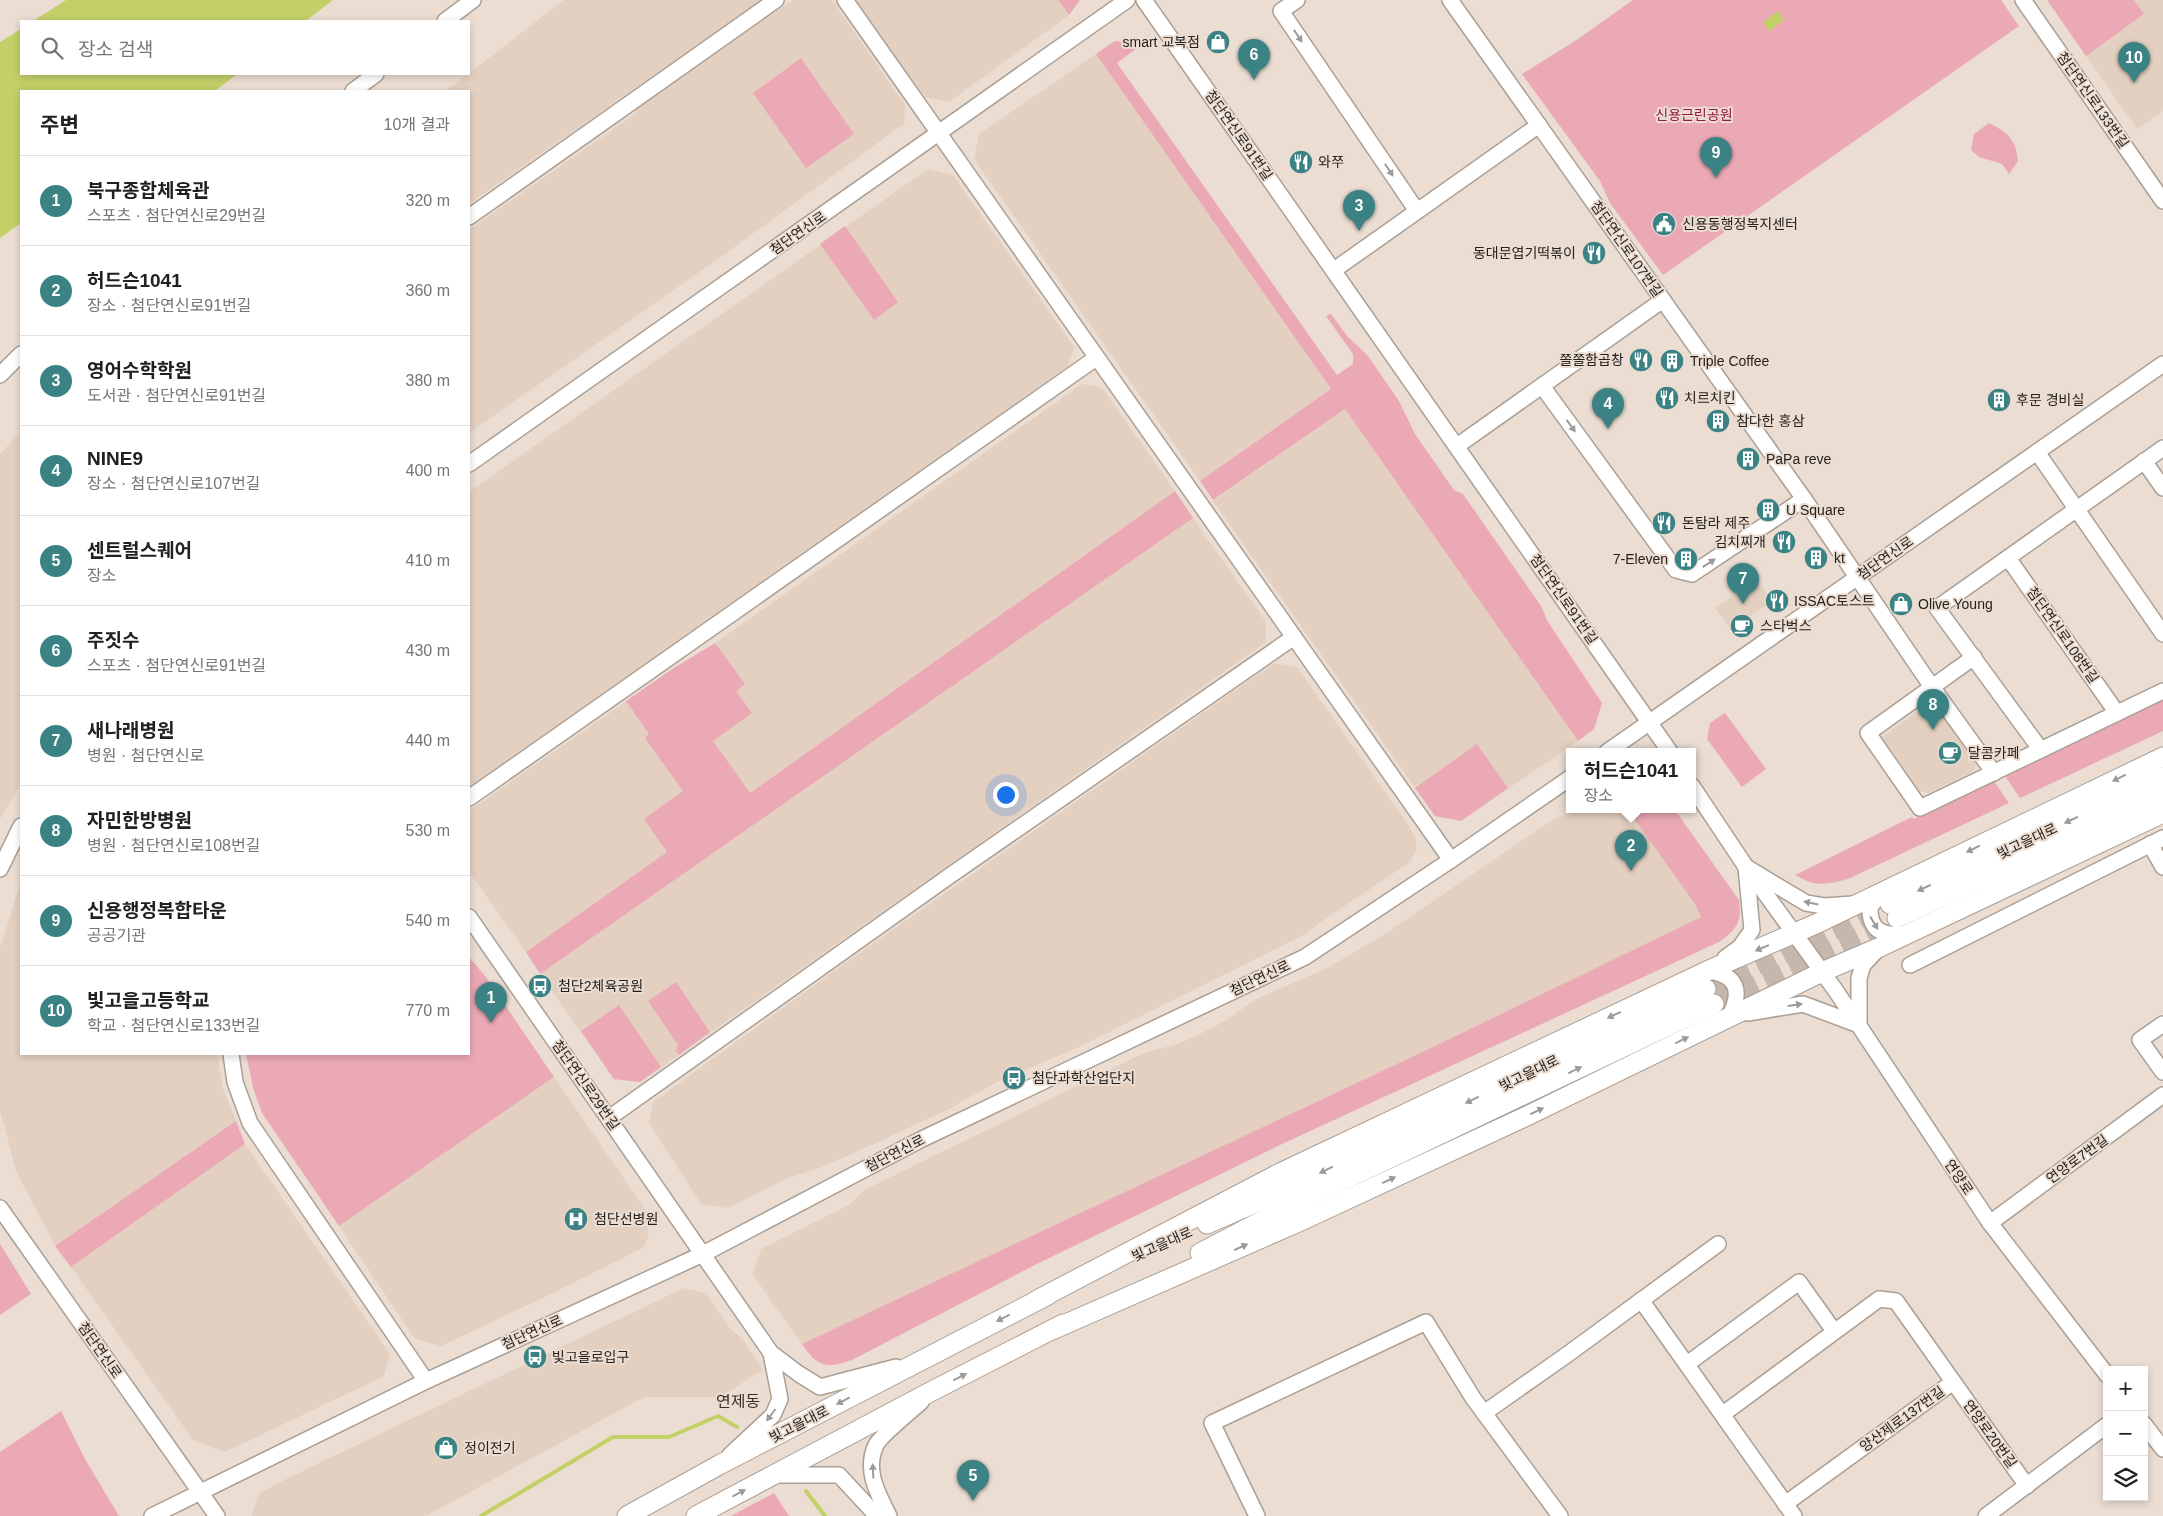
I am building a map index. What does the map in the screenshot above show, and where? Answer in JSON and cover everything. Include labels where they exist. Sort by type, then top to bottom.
[{"type":"main road","points":[[1709,988],[1795,934],[1859,904],[1890,904],[2163,757]]},
{"type":"main road","name":"빛고을대로","points":[[1890,904],[2163,777]]},
{"type":"main road","name":"빛고을대로","points":[[1890,904],[2163,794]]},
{"type":"main road","points":[[1052,1330],[1304,1220],[1529,1115],[1729,1016],[1908,934],[2163,813]]},
{"type":"main road","name":"빛고을대로","points":[[627,1516],[719,1465],[1037,1300],[1288,1189],[1709,988]]},
{"type":"main road","name":"빛고을대로","points":[[696,1516],[934,1390],[1709,988]]},
{"type":"street","points":[[446,20],[472,0]]},
{"type":"street","points":[[470,216],[776,0]]},
{"type":"street","points":[[845,0],[1451,860]]},
{"type":"street","name":"첨단연신로","points":[[470,463],[1127,0]]},
{"type":"street","name":"첨단연신로91번길","points":[[1144,0],[1667,748]]},
{"type":"street","points":[[1297,0],[1281,11],[1417,211]]},
{"type":"street","name":"첨단연신로107번길","points":[[1450,0],[1804,499],[1857,577]]},
{"type":"street","name":"첨단연신로133번길","points":[[2023,0],[2163,200]]},
{"type":"street","points":[[354,90],[375,75]]},
{"type":"street","points":[[1334,270],[1539,125]]},
{"type":"street","points":[[1457,446],[1663,300]]},
{"type":"street","points":[[0,375],[20,355]]},
{"type":"street","points":[[470,797],[1096,358]]},
{"type":"street","name":"첨단연신로","points":[[1613,748],[2163,364]]},
{"type":"street","points":[[1542,386],[1676,570],[1692,574],[1804,499]]},
{"type":"street","points":[[2041,750],[1937,608],[2163,448]]},
{"type":"street","points":[[2036,452],[2163,634]]},
{"type":"street","points":[[2144,461],[2163,488]]},
{"type":"street","name":"첨단연신로108번길","points":[[2008,558],[2117,713]]},
{"type":"street","points":[[1857,577],[1932,687],[1994,773]]},
{"type":"street","points":[[609,1118],[964,866],[1294,637]]},
{"type":"street","points":[[1974,657],[1868,733],[1920,808],[2163,691]]},
{"type":"street","name":"첨단연신로","points":[[200,1493],[426,1381],[703,1254],[920,1140],[1305,957],[1566,781]]},
{"type":"street","points":[[1696,792],[1746,867],[1822,972]]},
{"type":"street","points":[[0,870],[20,828]]},
{"type":"street","points":[[1910,965],[2156,841],[2163,867]]},
{"type":"street","points":[[1746,867],[1806,903],[1824,906],[1859,904]]},
{"type":"street","points":[[1709,988],[1752,930],[1746,867]]},
{"type":"street","points":[[1890,904],[1870,907],[1872,923],[1876,930],[1894,936],[1908,934]]},
{"type":"street","name":"첨단연신로29번길","points":[[470,918],[771,1353]]},
{"type":"street","points":[[1729,1016],[1803,1004],[1859,1026],[1859,978],[1863,965],[1878,948]]},
{"type":"street","name":"연양로","points":[[1822,972],[1990,1223],[2103,1370]]},
{"type":"street","points":[[1709,988],[1722,973],[1732,981],[1736,989],[1737,1003],[1729,1016]]},
{"type":"street","points":[[2163,1024],[2140,1040],[2163,1072]]},
{"type":"street","points":[[231,1055],[235,1082],[250,1123],[426,1381]]},
{"type":"street","name":"연양로7번길","points":[[1990,1223],[2163,1096]]},
{"type":"street","name":"첨단연신로","points":[[0,1208],[217,1516]]},
{"type":"street","points":[[1484,1413],[1718,1244]]},
{"type":"street","points":[[1686,1364],[1799,1282],[1834,1331]]},
{"type":"street","name":"양산제로137번길","points":[[1641,1300],[1790,1510],[1953,1382],[1896,1301],[1878,1299],[1723,1414]]},
{"type":"street","points":[[1257,1516],[1212,1423],[1426,1322],[1484,1413],[1556,1514]]},
{"type":"street","points":[[771,1353],[820,1387],[918,1361]]},
{"type":"street","points":[[719,1465],[773,1415],[780,1399],[771,1353]]},
{"type":"street","name":"연양로20번길","points":[[1953,1382],[2027,1486]]},
{"type":"street","points":[[889,1516],[874,1486],[871,1468],[876,1444],[934,1390]]},
{"type":"street","points":[[1986,1516],[2103,1428]]},
{"type":"street","points":[[2148,1429],[2162,1445]]},
{"type":"street","points":[[771,1475],[839,1475],[877,1516]]},
{"type":"street","points":[[152,1516],[200,1493]]},
{"type":"shaded area","points":[[66,0],[333,0],[307,20],[35,20]]},
{"type":"shaded area","points":[[564,0],[761,0],[470,203],[470,90],[447,90],[467,75],[470,75],[470,72]]},
{"type":"shaded area","points":[[793,0],[832,0],[905,105],[904,124],[718,259],[470,432],[470,229],[636,113],[635,110]]},
{"type":"shaded area","points":[[854,0],[1058,0],[1069,15],[949,102],[925,97]]},
{"type":"shaded area","points":[[2047,0],[2163,0],[2163,111],[2137,129]]},
{"type":"shaded area","points":[[1778,11],[1784,20],[1769,31],[1763,22]]},
{"type":"shaded area","points":[[20,30],[20,75],[236,75],[216,90],[20,90],[20,224],[0,238],[0,42]]},
{"type":"shaded area","points":[[1096,54],[1331,389],[1200,481],[974,159],[979,134]]},
{"type":"shaded area","points":[[928,169],[953,175],[1074,347],[1068,366],[470,786],[470,491]]},
{"type":"shaded area","points":[[1082,384],[1095,386],[1104,391],[1175,491],[526,952],[470,873],[470,810],[674,668],[711,646]]},
{"type":"shaded area","points":[[1345,409],[1578,741],[1461,821],[1435,816],[1213,501]]},
{"type":"shaded area","points":[[20,433],[20,786],[0,819],[0,454]]},
{"type":"shaded area","points":[[1193,518],[1266,622],[1266,641],[1262,645],[640,1082],[614,1079],[540,974]]},
{"type":"shaded area","points":[[1756,579],[1772,601],[1731,630],[1715,608]]},
{"type":"shaded area","points":[[1274,663],[1297,667],[1409,826],[1415,836],[1417,849],[1410,862],[1325,919],[1306,934],[1079,1047],[997,1082],[951,1108],[863,1149],[817,1169],[790,1177],[728,1208],[701,1204],[649,1123],[653,1102],[841,966]]},
{"type":"shaded area","points":[[1929,703],[1934,704],[1976,764],[1970,773],[1929,793],[1919,791],[1882,737]]},
{"type":"shaded area","points":[[1568,813],[1630,813],[1695,904],[1701,917],[1435,1046],[802,1344],[753,1275],[761,1249],[849,1205],[864,1190],[1146,1052],[1175,1045],[1204,1032],[1225,1021],[1256,999],[1325,969],[1382,936],[1552,820]]},
{"type":"shaded area","points":[[20,885],[20,1055],[217,1055],[223,1089],[236,1121],[55,1246],[16,1171],[0,1110],[0,948]]},
{"type":"shaded area","points":[[554,1077],[649,1215],[648,1236],[644,1247],[441,1346],[415,1339],[339,1226]]},
{"type":"shaded area","points":[[245,1144],[390,1354],[384,1376],[225,1452],[193,1440],[71,1267]]},
{"type":"shaded area","points":[[684,1288],[706,1293],[729,1327],[743,1340],[763,1369],[721,1397],[644,1397],[426,1516],[252,1516],[258,1494],[282,1481]]},
{"type":"green space","points":[[1058,0],[1080,0],[1069,15]]},
{"type":"green space","name":"신용근린공원","points":[[1633,0],[2001,0],[2019,26],[1663,275],[1610,203],[1600,181],[1522,74],[1578,39]]},
{"type":"green space","points":[[2047,0],[2134,0],[2144,14],[2086,56]]},
{"type":"green space","points":[[1115,41],[1141,45],[1117,63],[1337,375],[1353,364],[1353,354],[1326,316],[1331,314],[1347,336],[1368,356],[1399,401],[1415,434],[1454,490],[1463,494],[1541,606],[1548,622],[1602,703],[1594,729],[1578,741],[1345,409],[1213,500],[1200,481],[1331,389],[1096,54]]},
{"type":"green space","points":[[801,58],[854,134],[806,168],[753,93]]},
{"type":"green space","points":[[1989,123],[2006,134],[2015,147],[2018,161],[2009,174],[2002,164],[1979,157],[1971,150],[1974,134]]},
{"type":"green space","points":[[845,226],[898,302],[874,320],[820,244]]},
{"type":"green space","points":[[1175,491],[1193,518],[540,974],[526,952],[667,852],[644,819],[683,791],[645,738],[649,734],[626,701],[715,643],[745,684],[736,691],[752,713],[713,741],[750,793]]},
{"type":"green space","points":[[2163,701],[2163,731],[2020,798],[2005,776]]},
{"type":"green space","points":[[1725,713],[1766,769],[1742,787],[1707,739],[1710,723]]},
{"type":"green space","points":[[1477,744],[1508,788],[1461,821],[1435,816],[1415,788]]},
{"type":"green space","points":[[1994,781],[2009,803],[1848,879],[1820,884],[1809,882],[1795,875],[1912,817],[1914,819]]},
{"type":"green space","points":[[1630,813],[1677,813],[1739,900],[1739,920],[1734,929],[1719,942],[1280,1145],[1035,1265],[852,1360],[835,1365],[823,1364],[812,1357],[802,1344],[1435,1046],[1701,917],[1695,904]]},
{"type":"green space","points":[[470,958],[486,977],[554,1077],[339,1226],[262,1113],[253,1088],[246,1055],[470,1055]]},
{"type":"green space","points":[[676,982],[710,1032],[679,1055],[676,1051],[678,1045],[648,1001]]},
{"type":"green space","points":[[619,1005],[661,1067],[640,1082],[614,1079],[581,1031]]},
{"type":"green space","points":[[236,1121],[245,1144],[71,1267],[55,1246]]},
{"type":"green space","points":[[0,1244],[31,1294],[0,1315]]},
{"type":"green space","points":[[61,1411],[85,1459],[119,1516],[0,1516],[0,1452]]},
{"type":"green space","points":[[774,1493],[789,1516],[731,1516]]},
{"type":"waterway","points":[[481,1516],[613,1437],[669,1437],[718,1416],[737,1427]]},
{"type":"waterway","points":[[806,1491],[825,1516]]},
{"type":"tunnel","points":[[1706,989],[1890,904]]},
{"type":"tunnel","points":[[1714,1004],[1897,918]]},
{"type":"place","name":"smart 교복점","points":[[1218,42]]},
{"type":"place","name":"주짓수","points":[[1254,80]]},
{"type":"place","name":"빛고을고등학교","points":[[2134,83]]},
{"type":"place","name":"와쭈","points":[[1301,162]]},
{"type":"place","name":"신용행정복합타운","points":[[1716,178]]},
{"type":"place","name":"신용동행정복지센터","points":[[1664,224]]},
{"type":"place","name":"영어수학학원","points":[[1359,231]]},
{"type":"place","name":"동대문엽기떡볶이","points":[[1594,253]]},
{"type":"place","name":"쫄쫄함곱창","points":[[1641,360]]},
{"type":"place","name":"Triple Coffee","points":[[1672,361]]},
{"type":"place","name":"치르치킨","points":[[1667,398]]},
{"type":"place","name":"후문 경비실","points":[[1999,400]]},
{"type":"place","name":"참다한 홍삼","points":[[1718,421]]},
{"type":"place","name":"NINE9","points":[[1608,429]]},
{"type":"place","name":"PaPa reve","points":[[1748,459]]},
{"type":"place","name":"U Square","points":[[1768,510]]},
{"type":"place","name":"돈탐라 제주","points":[[1664,523]]},
{"type":"place","name":"김치찌개","points":[[1784,542]]},
{"type":"place","name":"kt","points":[[1816,558]]},
{"type":"place","name":"7-Eleven","points":[[1686,559]]},
{"type":"place","name":"ISSAC토스트","points":[[1777,601]]},
{"type":"place","name":"새나래병원","points":[[1743,604]]},
{"type":"place","name":"Olive Young","points":[[1901,604]]},
{"type":"place","name":"스타벅스","points":[[1742,626]]},
{"type":"place","name":"자민한방병원","points":[[1933,730]]},
{"type":"place","name":"달콤카페","points":[[1950,753]]},
{"type":"place","name":"허드슨1041","points":[[1631,871]]},
{"type":"place","name":"첨단2체육공원","points":[[540,986]]},
{"type":"place","name":"북구종합체육관","points":[[491,1023]]},
{"type":"place","name":"첨단과학산업단지","points":[[1014,1078]]},
{"type":"place","name":"첨단선병원","points":[[576,1219]]},
{"type":"place","name":"빛고을로입구","points":[[535,1357]]},
{"type":"place","name":"정이전기","points":[[446,1448]]},
{"type":"place","name":"센트럴스퀘어","points":[[973,1501]]},
{"type":"district","name":"연제동","points":[[738,1401]]}]
